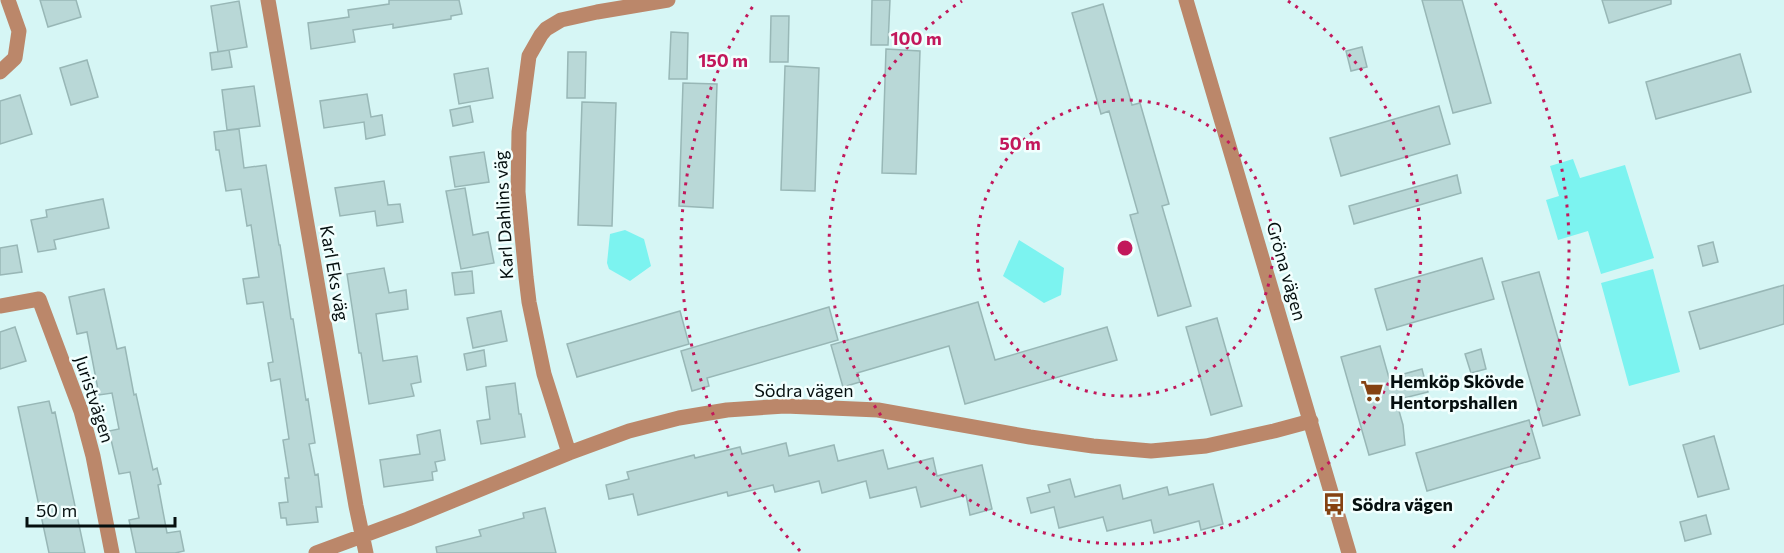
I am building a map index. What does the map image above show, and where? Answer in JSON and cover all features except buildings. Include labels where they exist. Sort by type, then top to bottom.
[{"type":"street","points":[[0,72],[15,58],[19,31],[8,0]]},
{"type":"street","name":"Karl Eks väg","points":[[268,0],[361,538],[366,553]]},
{"type":"street","name":"Karl Dahlins väg","points":[[569,453],[544,374],[528,302],[518,192],[519,132],[529,56],[546,29],[561,20],[668,0]]},
{"type":"street","name":"Gröna vägen","points":[[1186,0],[1349,553]]},
{"type":"street","name":"Juristvägen","points":[[0,306],[39,299],[81,411],[93,456],[112,553]]},
{"type":"street","name":"Södra vägen","points":[[316,553],[361,538],[569,453],[629,431],[679,418],[727,410],[786,406],[878,410],[1030,437],[1150,451],[1206,446],[1311,421]]},
{"type":"shaded area","points":[[1573,159],[1580,178],[1625,165],[1654,258],[1601,274],[1588,231],[1558,240],[1546,200],[1559,196],[1550,166]]},
{"type":"shaded area","points":[[625,230],[644,239],[651,266],[630,281],[609,269],[607,263],[610,234]]},
{"type":"shaded area","points":[[1019,240],[1064,268],[1061,295],[1044,303],[1003,276]]},
{"type":"shaded area","points":[[1653,269],[1680,372],[1629,386],[1601,283]]},
{"type":"place","name":"Hemköp Skövde Hentorpshallen","points":[[1372,391]]},
{"type":"place","name":"Södra vägen","points":[[1334,504]]}]
